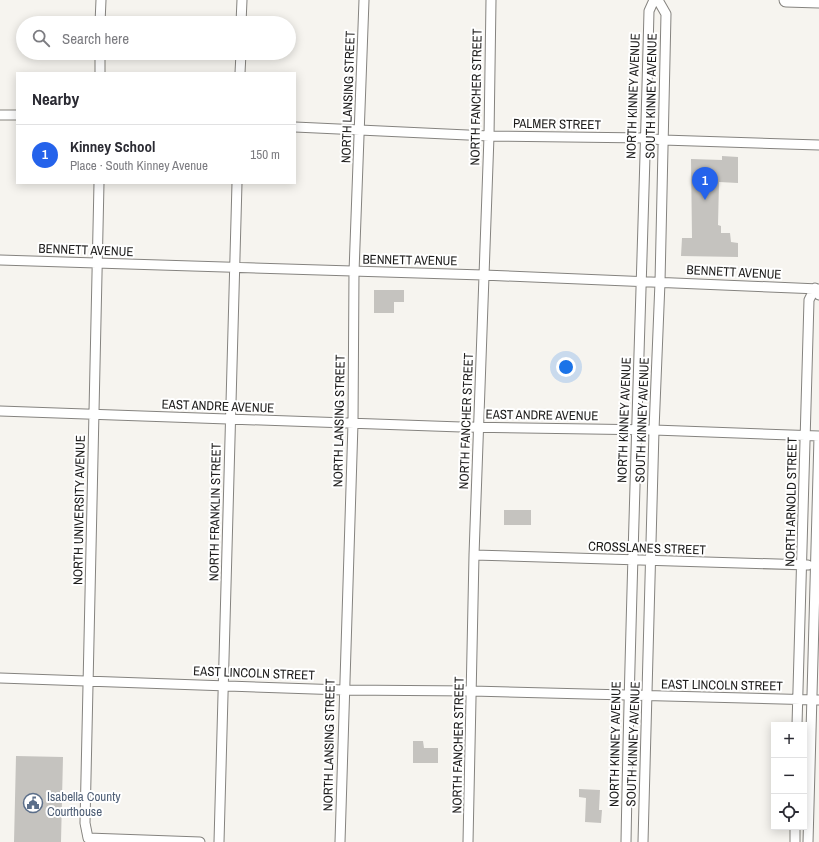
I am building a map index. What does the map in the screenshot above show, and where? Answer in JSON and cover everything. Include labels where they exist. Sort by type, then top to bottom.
[{"type":"main road","points":[[786,0],[819,1]]},
{"type":"street","points":[[100,16],[101,0]]},
{"type":"street","points":[[241,16],[242,0]]},
{"type":"street","name":"NORTH LANSING STREET","points":[[340,842],[343,690],[353,423],[354,272],[364,0]]},
{"type":"street","name":"NORTH FANCHER STREET","points":[[468,842],[474,555],[491,0]]},
{"type":"street","name":"NORTH KINNEY AVENUE","points":[[626,842],[632,560],[638,430],[640,282],[646,138],[649,11],[654,0]]},
{"type":"street","name":"SOUTH KINNEY AVENUE","points":[[643,842],[654,430],[664,140],[666,14],[658,0]]},
{"type":"street","points":[[100,60],[100,72]]},
{"type":"street","points":[[240,72],[241,60]]},
{"type":"street","points":[[0,115],[16,116]]},
{"type":"street","name":"PALMER STREET","points":[[296,127],[488,136],[646,138],[664,140],[819,145]]},
{"type":"street","name":"NORTH UNIVERSITY AVENUE","points":[[99,184],[85,824],[88,838],[143,841]]},
{"type":"street","name":"NORTH FRANKLIN STREET","points":[[219,842],[225,684],[230,419],[237,184]]},
{"type":"street","name":"BENNETT AVENUE","points":[[0,260],[483,275],[660,282],[818,291]]},
{"type":"street","name":"NORTH ARNOLD STREET","points":[[797,722],[809,300],[818,291]]},
{"type":"street","name":"EAST ANDRE AVENUE","points":[[0,411],[479,427],[654,430],[819,437]]},
{"type":"street","name":"NORTH ARNOLD STREET","points":[[808,842],[815,700],[819,437]]},
{"type":"street","name":"CROSSLANES STREET","points":[[474,555],[817,566]]},
{"type":"street","name":"EAST LINCOLN STREET","points":[[0,678],[225,684],[343,690],[472,691],[815,700]]},
{"type":"street","points":[[795,830],[795,842]]},
{"type":"street","points":[[143,841],[200,842]]},
{"type":"building","points":[[722,156],[738,157],[738,183],[719,182],[718,225],[721,226],[721,233],[730,233],[731,242],[738,243],[738,257],[681,256],[682,238],[692,238],[691,159],[722,160]]},
{"type":"building","points":[[374,290],[404,290],[404,302],[394,302],[394,313],[374,313]]},
{"type":"building","points":[[504,510],[531,510],[531,525],[504,525]]},
{"type":"building","points":[[413,741],[423,741],[424,748],[438,748],[438,763],[413,763]]},
{"type":"building","points":[[16,756],[63,757],[61,842],[14,842]]},
{"type":"building","points":[[579,789],[600,790],[599,810],[602,810],[601,823],[585,822],[586,798],[579,797]]},
{"type":"place","name":"Kinney School","points":[[705,200]]},
{"type":"place","name":"Isabella County Courthouse","points":[[33,803]]}]
